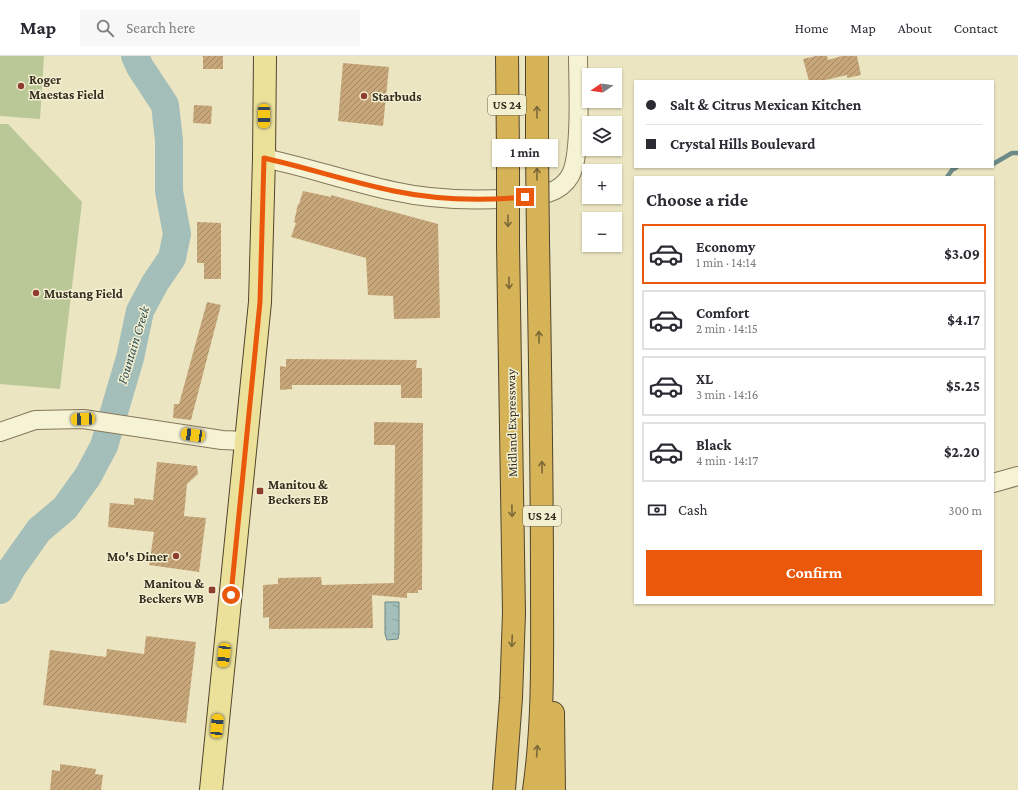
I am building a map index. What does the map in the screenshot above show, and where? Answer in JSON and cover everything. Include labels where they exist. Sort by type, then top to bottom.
[{"type":"highway","name":"Midland Expressway","points":[[504,790],[510,706],[514,613],[508,244],[507,56]]},
{"type":"highway","name":"US 24","points":[[534,790],[541,678],[542,497],[536,56]]},
{"type":"highway","points":[[542,497],[552,702],[554,790]]},
{"type":"main road","points":[[211,790],[260,302],[265,56]]},
{"type":"street","points":[[264,158],[363,184],[416,195],[484,199],[525,197],[552,192],[564,185],[571,175],[575,163],[578,112],[578,56]]},
{"type":"street","points":[[0,432],[35,420],[83,419],[222,440],[247,442]]},
{"type":"street","points":[[994,482],[1018,476]]},
{"type":"green space","name":"Roger Maestas Field","points":[[0,56],[44,56],[40,119],[0,116]]},
{"type":"green space","name":"Mustang Field","points":[[0,124],[8,124],[82,202],[60,389],[0,384]]},
{"type":"water","points":[[385,602],[399,602],[398,639],[387,640],[385,634]]},
{"type":"building","points":[[203,56],[223,56],[223,69],[203,69]]},
{"type":"building","points":[[816,56],[827,56],[828,60],[842,56],[857,56],[861,75],[847,78],[847,75],[825,80],[809,80],[803,59]]},
{"type":"building","points":[[343,63],[389,67],[383,126],[338,121]]},
{"type":"building","points":[[194,105],[212,106],[211,124],[193,123]]},
{"type":"building","points":[[303,191],[331,197],[331,195],[438,224],[440,318],[394,319],[393,296],[368,295],[366,258],[291,237],[296,223],[294,222],[298,204]]},
{"type":"building","points":[[197,222],[221,223],[221,279],[204,279],[204,263],[197,263]]},
{"type":"building","points":[[207,302],[221,305],[191,420],[173,418],[174,404],[179,404]]},
{"type":"building","points":[[286,359],[417,360],[416,368],[422,368],[422,398],[401,398],[401,385],[292,385],[292,389],[280,390],[280,366],[286,367]]},
{"type":"building","points":[[374,422],[423,423],[422,590],[418,590],[418,593],[407,593],[407,598],[372,595],[373,628],[269,629],[269,617],[263,618],[263,585],[278,584],[278,578],[321,577],[322,585],[394,583],[395,445],[374,445]]},
{"type":"building","points":[[157,462],[197,466],[198,474],[187,484],[184,516],[206,518],[199,572],[149,565],[154,532],[108,527],[110,503],[134,505],[134,498],[153,500]]},
{"type":"building","points":[[146,636],[196,642],[186,723],[43,705],[50,650],[106,657],[107,649],[144,654]]},
{"type":"building","points":[[60,764],[96,769],[95,774],[103,775],[101,790],[50,790],[52,770],[60,771]]},
{"type":"waterway","name":"Fountain Creek","points":[[0,590],[12,568],[39,530],[65,508],[88,476],[104,446],[130,358],[140,311],[155,283],[172,258],[177,234],[169,191],[169,140],[165,105],[140,67],[135,56]]},
{"type":"waterway","points":[[994,163],[1012,153],[1018,153]]},
{"type":"waterway","points":[[948,176],[955,168]]},
{"type":"place","name":"Roger Maestas Field","points":[[21,86]]},
{"type":"place","name":"Starbuds","points":[[364,96]]},
{"type":"place","name":"Mustang Field","points":[[36,293]]},
{"type":"place","name":"Manitou & Beckers EB","points":[[260,491]]},
{"type":"place","name":"Mo's Diner","points":[[176,556]]},
{"type":"place","name":"Manitou & Beckers WB","points":[[212,590]]},
{"type":"route","points":[[231,595],[250,418],[260,302],[264,158],[395,192],[466,199],[505,199],[525,197]]}]
